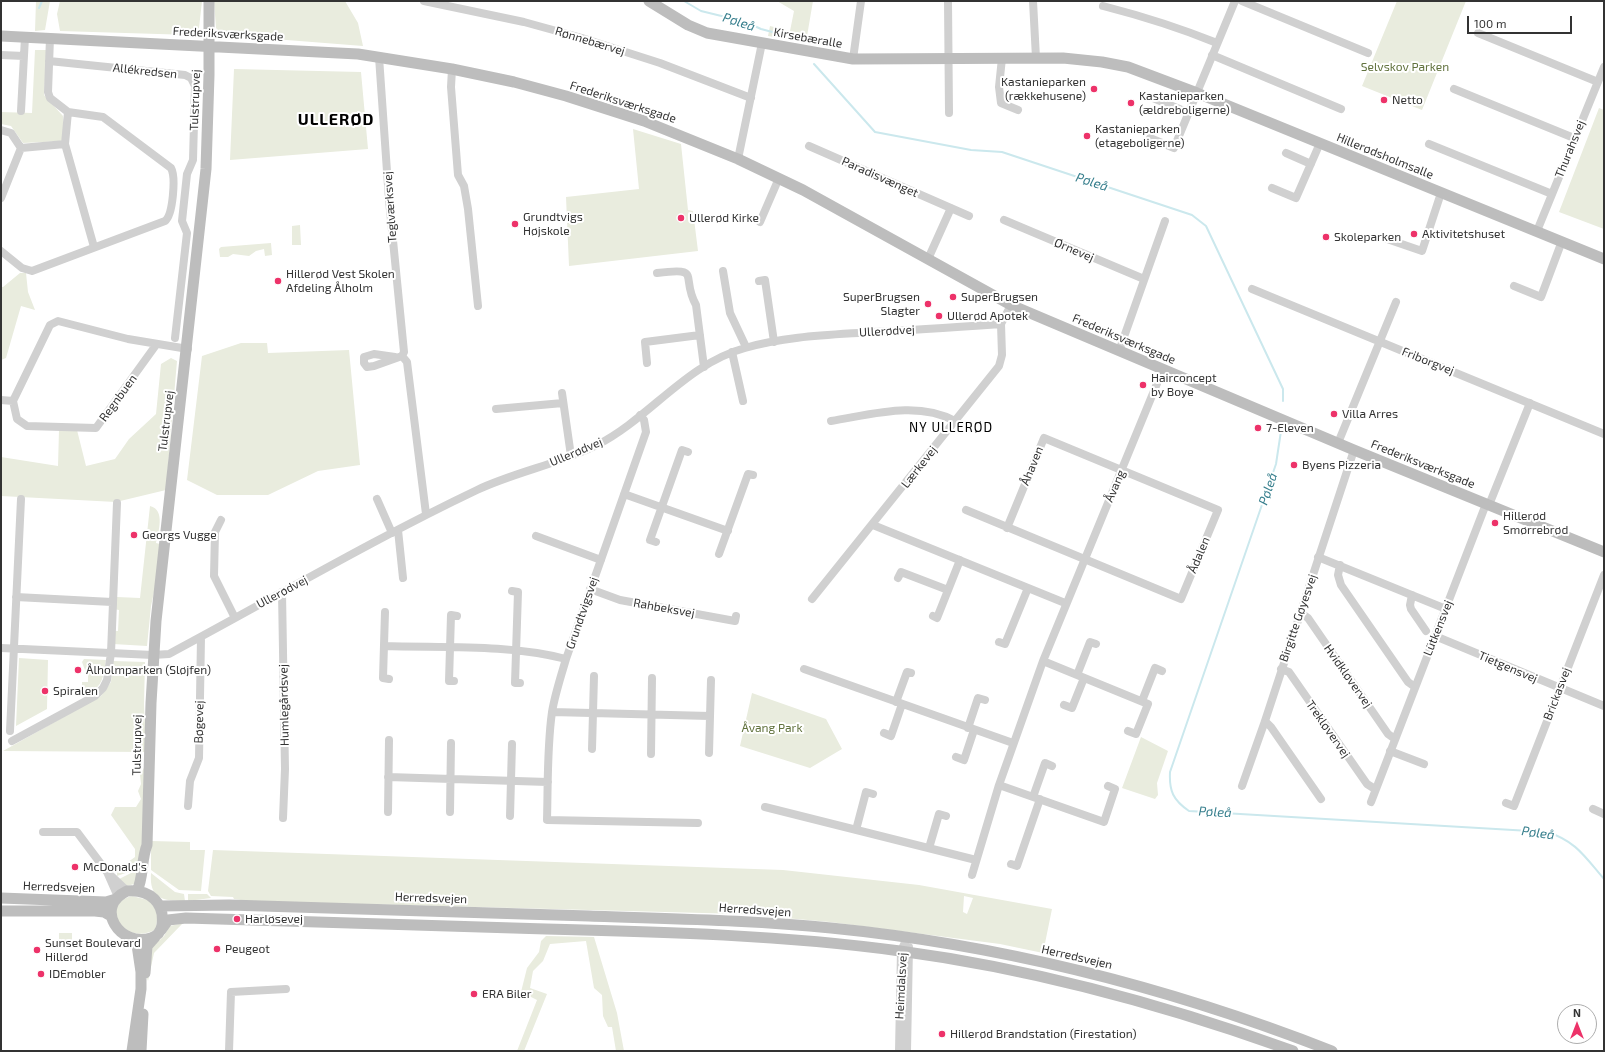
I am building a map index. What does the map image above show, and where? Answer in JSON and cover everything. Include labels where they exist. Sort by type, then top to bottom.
[{"type":"street","name":"Tulstrupvej","points":[[124,895],[141,881],[146,845],[153,655],[188,349],[206,169],[210,46],[209,1]]},
{"type":"street","name":"Rønnebærvej","points":[[424,1],[524,22],[582,38],[660,63],[752,98]]},
{"type":"street","name":"Kirsebæralle","points":[[649,1],[688,25],[701,30],[762,43],[853,59],[1036,58],[1102,62]]},
{"type":"street","points":[[853,59],[861,1]]},
{"type":"street","points":[[948,1],[948,113]]},
{"type":"street","points":[[1033,1],[1036,58]]},
{"type":"street","points":[[1150,138],[1174,148],[1235,1]]},
{"type":"street","points":[[1242,1],[1368,53]]},
{"type":"street","points":[[1103,6],[1142,15],[1217,43]]},
{"type":"street","points":[[1478,33],[1598,82]]},
{"type":"street","name":"Frederiksværksgade","points":[[1,36],[323,51],[379,57],[452,69],[514,82],[566,96],[661,128],[738,159],[779,178],[1011,305],[1354,450],[1604,552]]},
{"type":"street","points":[[22,111],[25,37]]},
{"type":"street","points":[[1,251],[22,268],[32,271],[165,221],[170,215],[174,175],[171,168],[103,117],[68,112],[48,95],[50,38]]},
{"type":"street","points":[[738,159],[752,98],[762,43]]},
{"type":"street","points":[[1,55],[24,56]]},
{"type":"street","points":[[1212,55],[1341,109]]},
{"type":"street","name":"Teglværksvej","points":[[379,57],[389,200],[404,352],[399,357],[407,362],[426,514]]},
{"type":"street","points":[[1002,58],[999,87],[1001,103],[1018,110]]},
{"type":"street","name":"Allékredsen","points":[[49,61],[185,75],[191,78],[195,86],[193,160],[187,174],[184,197],[182,221],[187,233],[175,338]]},
{"type":"street","name":"Hillerødsholmsalle","points":[[1102,62],[1150,74],[1604,259]]},
{"type":"street","name":"Thurahsvej","points":[[1537,231],[1604,67]]},
{"type":"street","points":[[452,69],[451,88],[458,175],[464,186],[468,209],[478,306]]},
{"type":"street","points":[[1454,89],[1574,138]]},
{"type":"street","points":[[1152,98],[1189,113]]},
{"type":"street","points":[[68,112],[65,144],[94,247]]},
{"type":"street","points":[[1,130],[11,133],[21,148]]},
{"type":"street","name":"Hillerødsholmsalle","points":[[1272,188],[1296,198],[1320,143]]},
{"type":"street","points":[[21,148],[65,144]]},
{"type":"street","points":[[1429,144],[1552,194]]},
{"type":"street","name":"Paradisvænget","points":[[809,146],[969,216]]},
{"type":"street","points":[[1,198],[21,148]]},
{"type":"street","points":[[1286,153],[1311,164]]},
{"type":"street","points":[[760,222],[779,178]]},
{"type":"street","name":"Hillerødsholmsalle","points":[[1387,240],[1422,251],[1441,193]]},
{"type":"street","points":[[172,196],[184,197]]},
{"type":"street","points":[[928,259],[951,208]]},
{"type":"street","name":"Ørnevej","points":[[1004,220],[1144,280]]},
{"type":"street","points":[[1119,351],[1165,221]]},
{"type":"street","points":[[1514,286],[1541,297],[1562,241]]},
{"type":"street","points":[[657,273],[680,270],[686,272],[689,276],[692,296],[696,305],[704,366]]},
{"type":"street","points":[[723,272],[730,313],[746,347]]},
{"type":"street","points":[[760,281],[765,280],[774,342]]},
{"type":"street","name":"Friborgvej","points":[[1252,289],[1604,434]]},
{"type":"street","points":[[1338,442],[1396,302]]},
{"type":"street","name":"Lærkevej","points":[[812,599],[873,525],[999,366],[1002,355],[1001,324],[1011,305]]},
{"type":"street","points":[[1,400],[13,400],[50,325],[58,321],[156,345],[188,349]]},
{"type":"street","name":"Ullerødvej","points":[[1,648],[153,655],[169,654],[426,514],[481,488],[571,456],[597,445],[640,415],[689,376],[704,366],[732,352],[746,347],[827,335],[1001,324]]},
{"type":"street","points":[[647,363],[645,342],[700,336]]},
{"type":"street","name":"Regnbuen","points":[[13,400],[17,419],[22,424],[96,428],[156,345]]},
{"type":"street","points":[[732,352],[744,402]]},
{"type":"street","name":"Åvang","points":[[972,875],[999,785],[1043,661],[1065,603],[1163,369]]},
{"type":"street","points":[[562,393],[571,456]]},
{"type":"street","points":[[496,409],[563,403]]},
{"type":"street","name":"Lütkensvej","points":[[1370,802],[1435,636],[1530,403]]},
{"type":"street","points":[[830,421],[905,409],[940,415],[955,422]]},
{"type":"street","name":"Grundtvigsvej","points":[[640,415],[644,420],[646,432],[566,659],[552,712],[547,820],[698,823]]},
{"type":"street","name":"Åhaven","points":[[1007,528],[1044,438],[1122,470]]},
{"type":"street","points":[[656,542],[650,540],[682,450],[688,452]]},
{"type":"street","name":"Birgitte Gøyesvej","points":[[1242,786],[1301,613],[1354,450]]},
{"type":"street","name":"Ådalen","points":[[1084,559],[1181,599],[1184,593],[1218,510],[1122,470]]},
{"type":"street","points":[[719,554],[748,474],[753,476]]},
{"type":"street","points":[[624,494],[728,531]]},
{"type":"street","points":[[10,731],[21,499]]},
{"type":"street","points":[[377,499],[395,531],[403,578]]},
{"type":"street","points":[[12,741],[95,696],[108,680],[116,503]]},
{"type":"street","points":[[966,510],[1084,559]]},
{"type":"street","points":[[221,520],[215,532],[214,576],[234,618]]},
{"type":"street","points":[[873,525],[1065,603]]},
{"type":"street","points":[[536,536],[600,560]]},
{"type":"street","points":[[1318,557],[1446,609]]},
{"type":"street","points":[[933,616],[937,618],[960,560]]},
{"type":"street","points":[[1340,566],[1338,575],[1340,586],[1408,682],[1415,687]]},
{"type":"street","points":[[898,578],[901,572],[948,590]]},
{"type":"street","name":"Brickasvej","points":[[1506,803],[1514,806],[1604,575]]},
{"type":"street","points":[[999,642],[1005,644],[1028,588]]},
{"type":"street","name":"Rahbeksvej","points":[[590,589],[620,600],[735,620],[736,616]]},
{"type":"street","points":[[512,591],[518,592],[515,682],[520,683]]},
{"type":"street","name":"Humlegårdsvej","points":[[282,592],[286,770],[283,818]]},
{"type":"street","points":[[1412,595],[1410,605],[1411,609],[1426,631]]},
{"type":"street","points":[[16,597],[112,602]]},
{"type":"street","points":[[385,612],[383,678],[389,679]]},
{"type":"street","name":"Hvidkløvervej","points":[[1301,613],[1308,618],[1388,734],[1395,739]]},
{"type":"street","points":[[454,681],[448,681],[451,615],[457,616]]},
{"type":"street","name":"Tietgensvej","points":[[1435,636],[1604,706]]},
{"type":"street","name":"Bøgevej","points":[[188,806],[190,781],[199,758],[201,637]]},
{"type":"street","points":[[1064,705],[1072,708],[1090,642],[1096,644]]},
{"type":"street","points":[[384,646],[516,650],[539,652],[566,659]]},
{"type":"street","points":[[1043,661],[1148,704],[1136,734],[1128,731]]},
{"type":"street","points":[[1142,701],[1155,668],[1162,671]]},
{"type":"street","points":[[804,669],[1013,743]]},
{"type":"street","name":"Trekløvervej","points":[[1281,669],[1289,672],[1367,784],[1375,789]]},
{"type":"street","points":[[884,733],[891,736],[907,672],[911,674]]},
{"type":"street","points":[[592,749],[594,676]]},
{"type":"street","points":[[651,754],[652,678]]},
{"type":"street","points":[[710,753],[711,680]]},
{"type":"street","points":[[956,757],[964,760],[978,698],[985,700]]},
{"type":"street","points":[[552,712],[710,716]]},
{"type":"street","points":[[1265,721],[1271,727],[1321,799]]},
{"type":"street","points":[[388,812],[389,740]]},
{"type":"street","points":[[450,812],[451,743]]},
{"type":"street","points":[[510,816],[512,744]]},
{"type":"street","points":[[1390,751],[1424,764]]},
{"type":"street","points":[[1011,864],[1017,866],[1037,798],[1045,763],[1052,766]]},
{"type":"street","points":[[388,777],[548,782]]},
{"type":"street","points":[[999,785],[1104,822],[1115,789],[1108,786]]},
{"type":"street","points":[[856,830],[866,792],[873,794]]},
{"type":"street","points":[[765,807],[976,860]]},
{"type":"street","points":[[1593,809],[1604,814]]},
{"type":"street","points":[[929,848],[939,814],[946,816]]},
{"type":"street","name":"Herredsvejen","points":[[1,898],[106,902],[124,895],[77,832],[43,832]]},
{"type":"street","name":"Tulstrupvej","points":[[146,845],[149,852],[148,894]]},
{"type":"street","points":[[124,935],[139,940],[158,933],[163,920],[161,906],[148,894],[124,895],[112,904],[111,916],[114,924],[124,935],[137,945],[141,972],[141,990],[132,1051]]},
{"type":"street","name":"Herredsvejen","points":[[161,906],[229,905],[745,921],[832,928],[907,938],[979,950],[1104,976],[1238,1016],[1332,1051]]},
{"type":"street","name":"Herredsvejen","points":[[1,911],[95,911],[104,912],[111,916]]},
{"type":"street","points":[[141,1051],[148,946],[165,922],[173,918],[713,934],[808,941],[906,952],[983,964],[1089,988],[1168,1009],[1293,1051]]},
{"type":"street","name":"Heimdalsvej","points":[[899,1051],[907,938]]},
{"type":"street","name":"Heimdalsvej","points":[[906,952],[907,1051]]},
{"type":"street","points":[[228,1051],[231,992],[286,989]]},
{"type":"green space","points":[[36,1],[50,1],[45,30],[35,31]]},
{"type":"green space","points":[[60,1],[202,1],[199,28],[191,35],[60,31],[57,14]]},
{"type":"green space","points":[[214,1],[345,1],[358,23],[363,46],[223,35],[216,28]]},
{"type":"green space","points":[[777,1],[813,1],[806,42],[768,36],[770,26],[790,31],[794,11]]},
{"type":"green space","name":"Selvskov Parken","points":[[1397,1],[1466,1],[1422,110],[1362,86]]},
{"type":"green space","points":[[35,50],[47,50],[44,95],[63,116],[64,141],[23,143],[11,126],[1,124],[1,112],[32,113]]},
{"type":"green space","points":[[234,69],[361,72],[368,149],[230,160]]},
{"type":"green space","points":[[1599,108],[1604,110],[1604,229],[1559,212]]},
{"type":"green space","points":[[633,129],[681,144],[688,210],[693,211],[698,251],[569,266],[566,197],[639,189]]},
{"type":"green space","points":[[300,225],[301,245],[292,245],[292,226]]},
{"type":"green space","points":[[271,243],[272,255],[265,256],[264,249],[256,251],[249,256],[233,254],[228,257],[220,257],[219,249],[221,247]]},
{"type":"green space","points":[[20,273],[26,273],[28,292],[35,310],[21,306],[6,358],[1,360],[1,287]]},
{"type":"green space","points":[[241,343],[267,343],[268,353],[349,350],[360,465],[318,471],[268,495],[217,495],[187,480],[202,356]]},
{"type":"green space","points":[[171,358],[177,361],[166,490],[116,502],[1,496],[1,457],[58,466],[59,430],[77,430],[86,466],[115,459],[129,439],[156,414],[161,364]]},
{"type":"green space","points":[[150,506],[155,508],[158,512],[160,522],[156,543],[160,544],[160,565],[151,606],[147,646],[113,644],[113,631],[118,631],[119,610],[114,609],[117,597],[140,598]]},
{"type":"green space","points":[[19,658],[48,660],[47,709],[16,726]]},
{"type":"green space","points":[[84,659],[106,660],[102,680],[93,690],[88,691],[82,686],[82,682],[88,682],[88,673],[86,673],[82,662]]},
{"type":"green space","points":[[113,661],[145,662],[144,704],[146,752],[3,751],[101,696],[111,682]]},
{"type":"green space","name":"Åvang Park","points":[[752,693],[826,719],[842,749],[810,768],[740,746]]},
{"type":"green space","points":[[1141,737],[1168,751],[1157,783],[1158,795],[1155,799],[1122,788]]},
{"type":"green space","points":[[144,768],[143,849],[137,869],[117,876],[117,870],[135,857],[135,849],[111,815],[115,807],[136,807],[141,799],[138,791],[141,784],[140,775]]},
{"type":"green space","points":[[151,841],[190,842],[190,850],[205,850],[201,891],[179,890],[151,870]]},
{"type":"green space","points":[[213,850],[783,870],[919,885],[1052,909],[1043,953],[1000,944],[830,922],[741,914],[248,901],[234,899],[233,897],[211,896],[208,891]],"holes":[[[964,896],[973,898],[967,914],[963,912]]]},
{"type":"green space","points":[[133,872],[140,872],[134,884],[127,886],[119,879]]},
{"type":"green space","points":[[151,873],[175,892],[184,894],[185,901],[170,900],[159,897],[152,888]]},
{"type":"green space","points":[[188,894],[207,894],[211,898],[188,901]]},
{"type":"green space","points":[[132,896],[148,900],[158,911],[156,929],[145,933],[134,933],[126,929],[120,923],[116,915],[117,907],[122,900]]},
{"type":"green space","points":[[183,923],[154,953],[148,981],[147,978],[151,948],[164,936],[170,926]]},
{"type":"green space","points":[[59,933],[72,933],[72,944],[59,944]]},
{"type":"green space","points":[[546,936],[594,937],[617,1013],[624,1051],[616,1051],[612,1027],[608,1027],[603,1016],[602,995],[594,988],[586,941],[550,944],[543,961],[533,971],[530,988],[547,994],[524,1051],[517,1051],[537,1000],[521,992],[527,968],[539,952],[541,941]]},
{"type":"waterway","points":[[39,8],[42,1]]},
{"type":"waterway","name":"Pøleå","points":[[684,1],[701,11],[746,22],[761,29],[795,38]]},
{"type":"waterway","name":"Pøleå","points":[[814,64],[875,132],[971,150],[1002,152],[1192,215],[1206,226],[1283,389],[1283,401]]},
{"type":"waterway","name":"Pøleå","points":[[1281,431],[1276,464],[1170,772],[1171,790],[1176,799],[1189,811],[1547,832],[1573,845],[1604,879]]},
{"type":"place","name":"Kastanieparken (rækkehusene)","points":[[1094,89]]},
{"type":"place","name":"Netto","points":[[1384,100]]},
{"type":"place","name":"Kastanieparken (ældreboligerne)","points":[[1131,103]]},
{"type":"place","name":"Kastanieparken (etageboligerne)","points":[[1087,136]]},
{"type":"place","name":"Ullerød Kirke","points":[[681,218]]},
{"type":"place","name":"Grundtvigs Højskole","points":[[515,224]]},
{"type":"place","name":"Aktivitetshuset","points":[[1414,234]]},
{"type":"place","name":"Skoleparken","points":[[1326,237]]},
{"type":"place","name":"Hillerød Vest Skolen Afdeling Ålholm","points":[[278,281]]},
{"type":"place","name":"SuperBrugsen","points":[[953,297]]},
{"type":"place","name":"SuperBrugsen Slagter","points":[[928,304]]},
{"type":"place","name":"Ullerød Apotek","points":[[939,316]]},
{"type":"place","name":"Hairconcept by Boye","points":[[1143,385]]},
{"type":"place","name":"Villa Arres","points":[[1334,414]]},
{"type":"place","name":"7-Eleven","points":[[1258,428]]},
{"type":"place","name":"Byens Pizzeria","points":[[1294,465]]},
{"type":"place","name":"Hillerød Smørrebrød","points":[[1495,523]]},
{"type":"place","name":"Georgs Vugge","points":[[134,535]]},
{"type":"place","name":"Ålholmparken (Sløjfen)","points":[[78,670]]},
{"type":"place","name":"Spiralen","points":[[45,691]]},
{"type":"place","name":"McDonald's","points":[[75,867]]},
{"type":"place","name":"Harløsevej","points":[[237,919]]},
{"type":"place","name":"Peugeot","points":[[217,949]]},
{"type":"place","name":"Sunset Boulevard Hillerød","points":[[37,950]]},
{"type":"place","name":"IDEmøbler","points":[[41,974]]},
{"type":"place","name":"ERA Biler","points":[[474,994]]},
{"type":"place","name":"Hillerød Brandstation (Firestation)","points":[[942,1034]]},
{"type":"district","name":"ULLERØD","points":[[336,120]]},
{"type":"district","name":"NY ULLERØD","points":[[951,428]]}]
